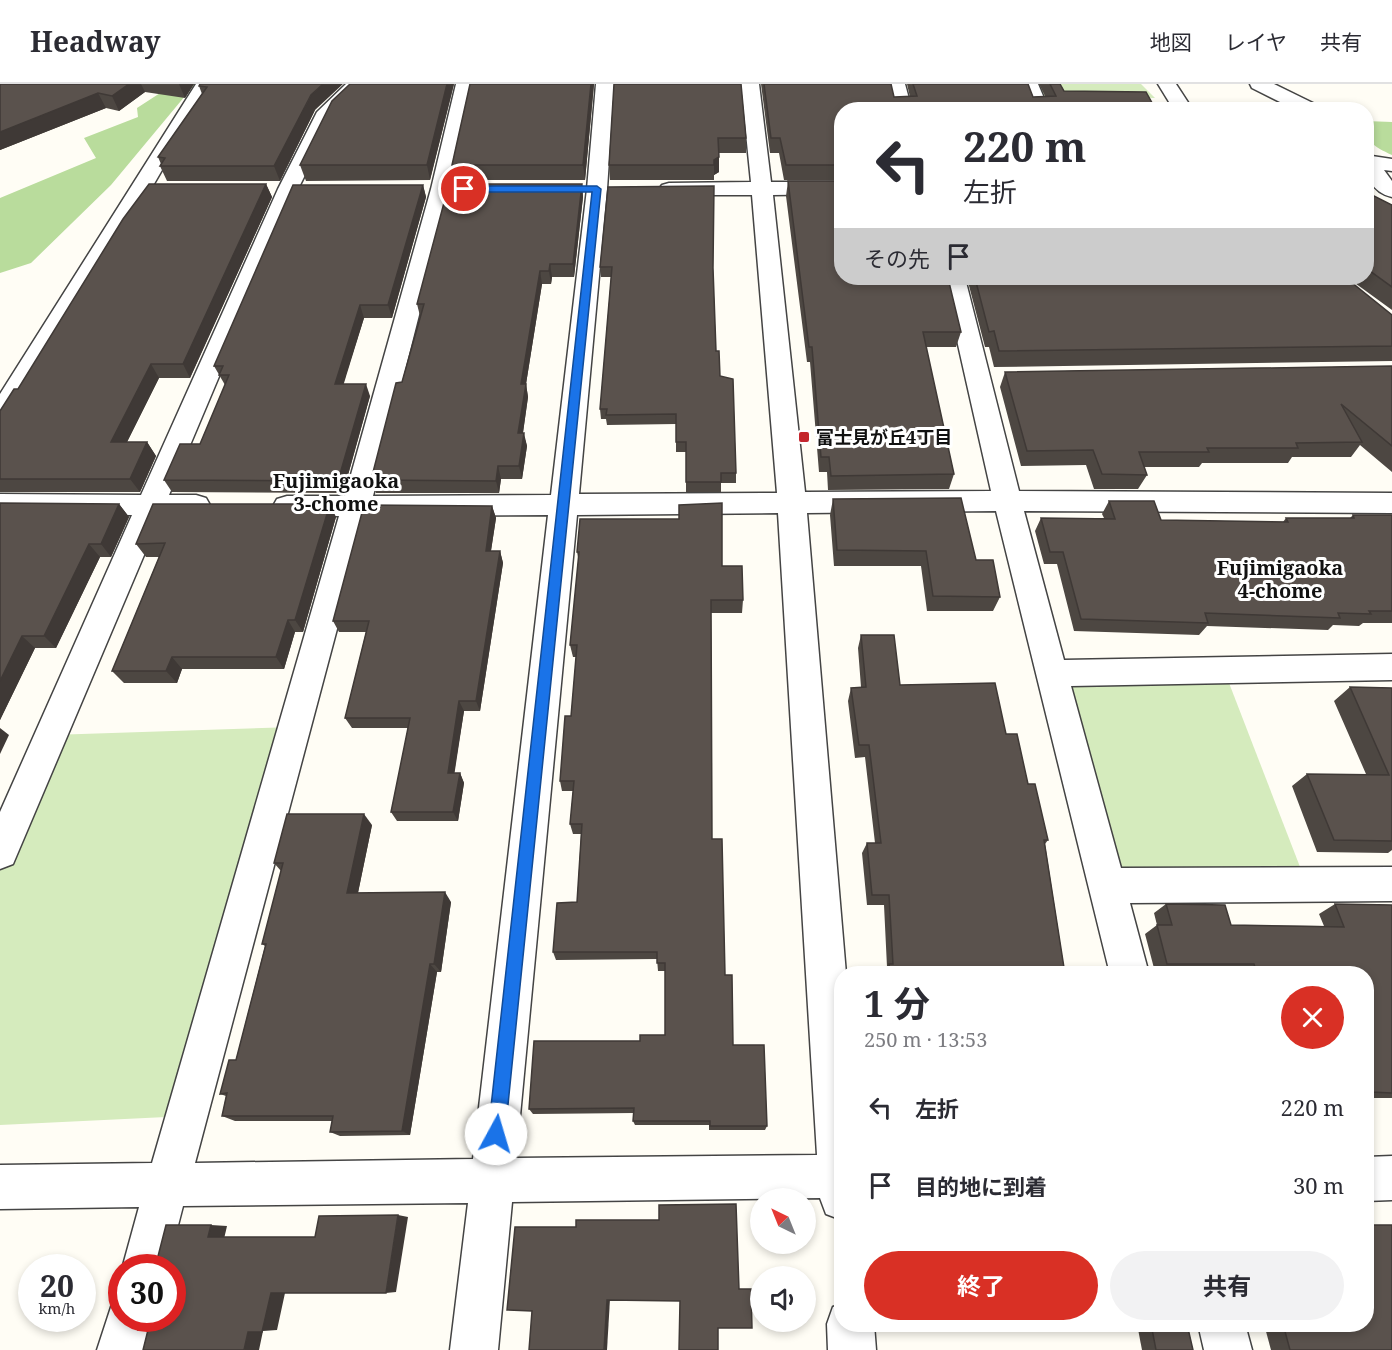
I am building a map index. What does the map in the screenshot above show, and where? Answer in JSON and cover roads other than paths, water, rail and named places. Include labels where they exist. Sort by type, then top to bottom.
[{"type":"street","points":[[0,415],[141,189],[199,91],[207,84]]},
{"type":"street","points":[[0,852],[288,189],[327,112],[357,84]]},
{"type":"street","points":[[148,1254],[442,189],[465,84]]},
{"type":"street","points":[[474,1350],[597,189],[604,84]]},
{"type":"street","points":[[750,84],[793,503],[834,1085]]},
{"type":"street","points":[[896,84],[901,102]]},
{"type":"street","points":[[1029,84],[1037,102]]},
{"type":"street","points":[[1167,84],[1179,102]]},
{"type":"street","points":[[1259,84],[1296,102]]},
{"type":"street","points":[[1377,161],[1375,174],[1383,185],[1392,191]]},
{"type":"street","points":[[644,189],[834,188]]},
{"type":"street","points":[[141,189],[163,189]]},
{"type":"street","points":[[957,285],[990,377],[1007,501],[1128,966]]},
{"type":"street","points":[[265,506],[563,506],[1007,501],[1392,503]]},
{"type":"street","points":[[0,504],[220,506]]},
{"type":"street","points":[[1052,673],[1392,667]]},
{"type":"street","points":[[1107,886],[1392,884]]},
{"type":"street","points":[[1374,1179],[1392,1178]]},
{"type":"street","points":[[0,1187],[492,1180],[834,1184]]},
{"type":"street","points":[[121,1350],[126,1332]]},
{"type":"street","points":[[851,1332],[852,1350]]},
{"type":"street","points":[[1223,1332],[1228,1350]]},
{"type":"place","name":"富士見が丘4丁目","points":[[804,437]]},
{"type":"district","name":"Fujimigaoka 3-chome","points":[[336,492]]},
{"type":"district","name":"Fujimigaoka 4-chome","points":[[1280,578]]}]
